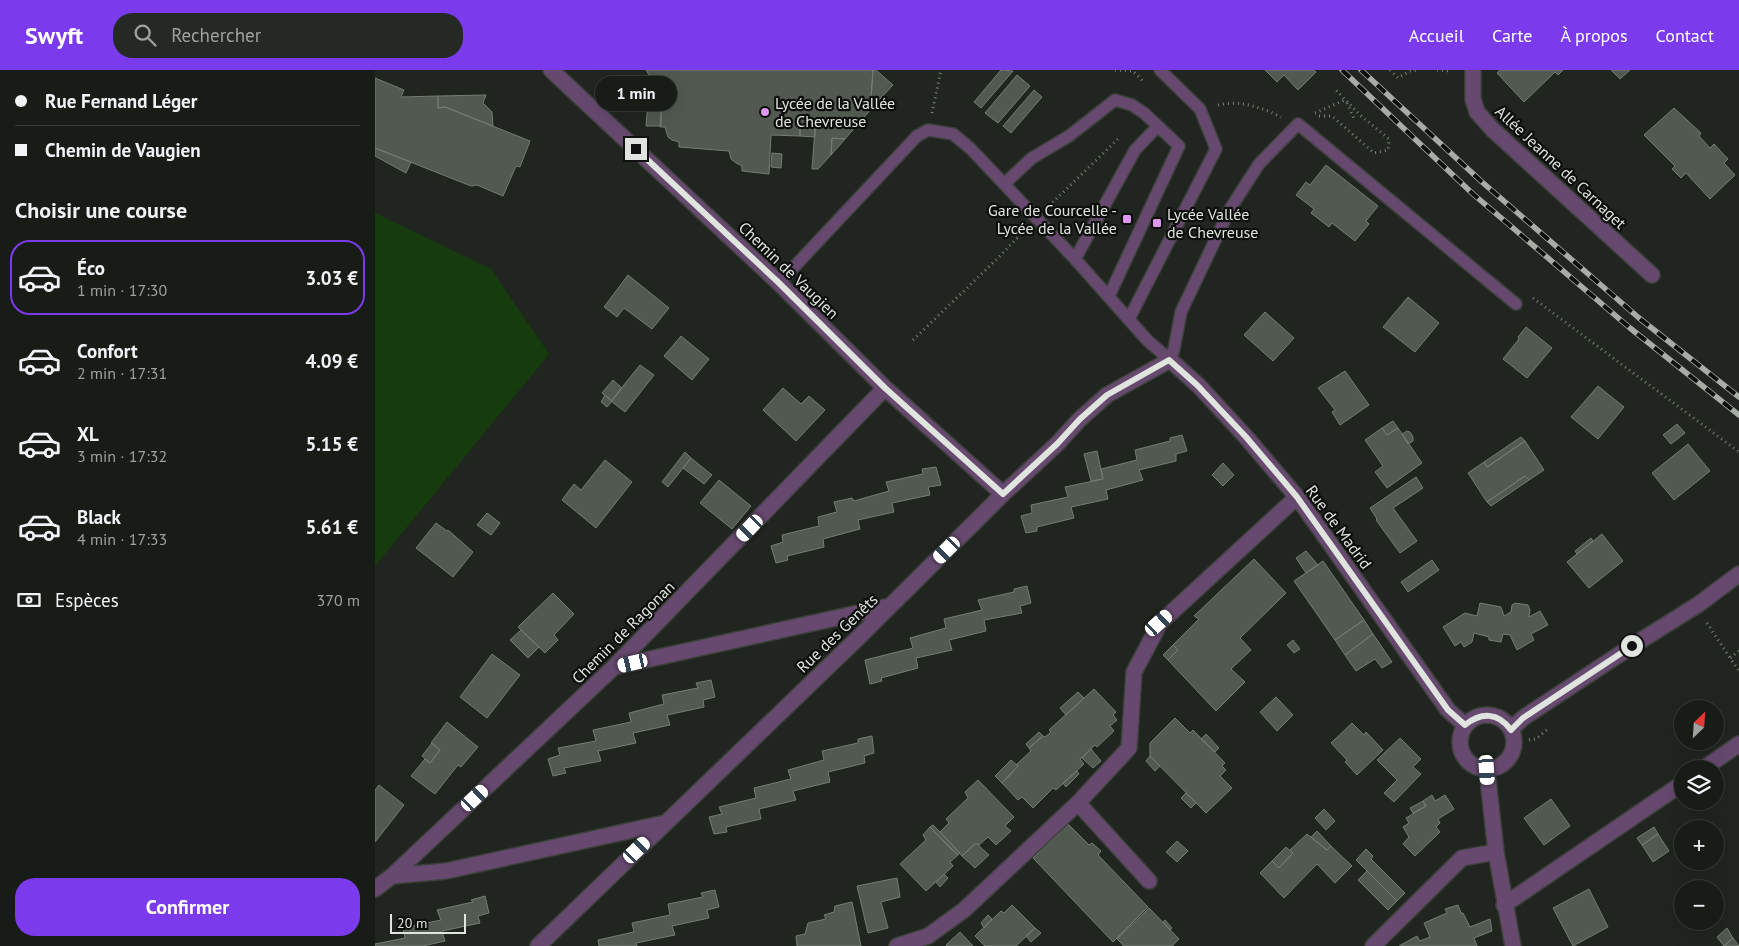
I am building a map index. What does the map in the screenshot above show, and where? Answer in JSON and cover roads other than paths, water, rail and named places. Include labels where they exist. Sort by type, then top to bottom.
[{"type":"street","name":"Chemin de Vaugien","points":[[551,70],[779,283],[885,388],[1003,494]]},
{"type":"street","name":"Allée Jeanne de Carnaget","points":[[1473,70],[1473,99],[1477,112],[1493,130],[1652,275]]},
{"type":"street","name":"Rue des Genêts","points":[[538,946],[890,606],[1003,494],[1057,444],[1080,419],[1107,395],[1169,360]]},
{"type":"street","name":"Rue de Madrid","points":[[1169,360],[1197,385],[1246,437],[1297,497],[1448,710],[1465,725]]},
{"type":"street","name":"Chemin de Ragonan","points":[[375,889],[392,876],[614,667],[885,388]]},
{"type":"street","points":[[897,946],[928,936],[964,910],[1078,803],[1129,748],[1134,672],[1159,623],[1297,497]]},
{"type":"street","points":[[1511,730],[1523,718],[1699,604],[1739,574]]},
{"type":"street","points":[[614,667],[890,606]]},
{"type":"street","points":[[1480,716],[1498,717],[1511,730],[1514,743],[1512,752],[1502,765],[1495,769],[1478,769],[1464,758],[1459,742],[1465,725],[1480,716]]},
{"type":"street","points":[[1716,760],[1739,744]]},
{"type":"street","points":[[1487,770],[1496,852],[1504,905],[1513,946]]},
{"type":"street","points":[[1504,905],[1674,789]]},
{"type":"street","points":[[1078,803],[1149,881]]},
{"type":"street","points":[[392,876],[446,871],[665,823]]},
{"type":"street","points":[[1373,946],[1462,858],[1496,852]]},
{"type":"lane","points":[[1129,319],[1216,148],[1199,108],[1160,70]]},
{"type":"lane","points":[[1004,184],[1032,158],[1069,136],[1115,100],[1132,105],[1144,113],[1179,146],[1109,296]]},
{"type":"lane","points":[[779,283],[917,136],[928,130],[953,134],[971,149],[1075,259],[1147,340],[1169,360],[1174,349],[1181,312],[1230,209],[1259,164],[1302,120],[1516,304]]},
{"type":"lane","points":[[1075,259],[1135,150],[1158,126]]},
{"type":"railway","points":[[1342,70],[1473,194],[1630,328],[1739,415]]},
{"type":"railway","points":[[1361,70],[1482,182],[1639,318],[1739,397]]},
{"type":"place","name":"Lycée de la Vallée de Chevreuse","points":[[765,112]]},
{"type":"place","name":"Gare de Courcelle - Lycée de la Vallée","points":[[1127,219]]},
{"type":"place","name":"Lycée Vallée de Chevreuse","points":[[1157,223]]}]
